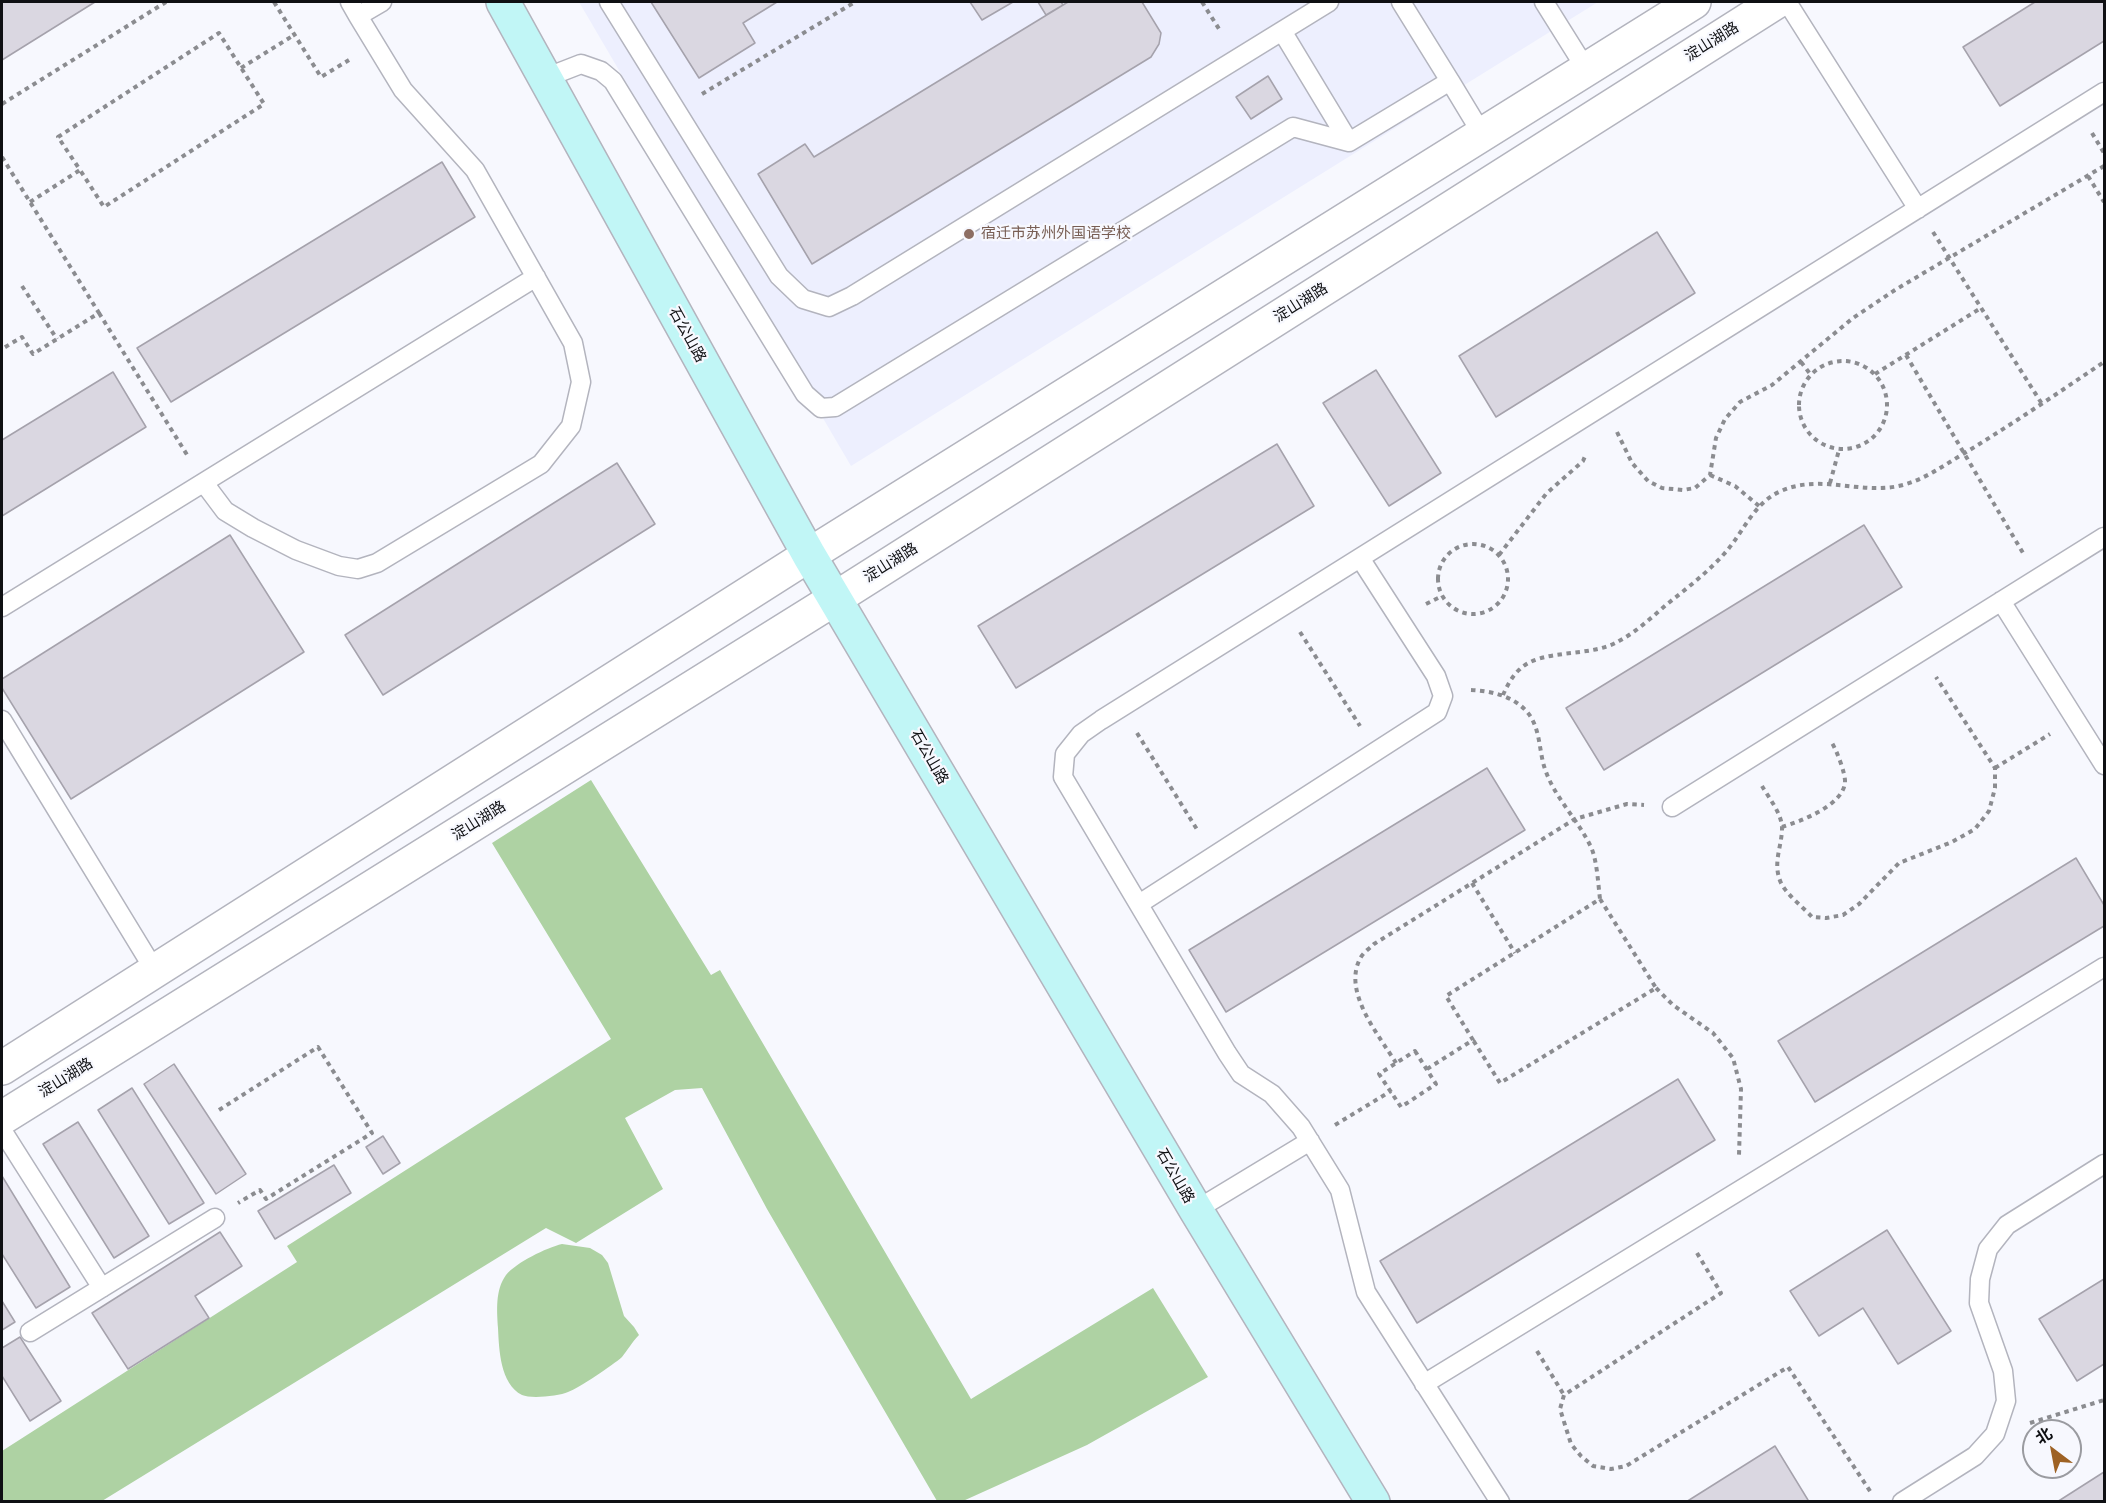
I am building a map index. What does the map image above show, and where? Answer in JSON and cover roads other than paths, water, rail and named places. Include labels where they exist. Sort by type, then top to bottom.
[{"type":"street","name":"石公山路","points":[[503,2],[809,555],[1196,1210],[1373,1502]]},
{"type":"street","points":[[2,1068],[809,555],[1694,2]]},
{"type":"street","name":"淀山湖路","points":[[2,1118],[836,598],[1776,2]]},
{"type":"lane","points":[[204,483],[225,511],[253,528],[318,560],[358,569],[377,563],[541,464],[571,426],[581,382],[573,342],[475,170],[403,90],[354,9],[382,2]]},
{"type":"lane","points":[[609,2],[779,276],[802,299],[829,307],[852,296],[1329,2]]},
{"type":"lane","points":[[1401,2],[1482,134]]},
{"type":"lane","points":[[1544,2],[1586,69]]},
{"type":"lane","points":[[1786,2],[1918,209]]},
{"type":"lane","points":[[1282,31],[1349,142]]},
{"type":"lane","points":[[545,78],[581,64],[602,71],[613,81],[805,394],[821,408],[836,407],[1293,127],[1349,142],[1450,81]]},
{"type":"lane","points":[[1500,1502],[1366,1292],[1340,1190],[1301,1127],[1272,1094],[1242,1074],[1227,1053],[1063,777],[1065,754],[1081,734],[1121,707],[2104,92]]},
{"type":"lane","points":[[2,607],[536,277]]},
{"type":"lane","points":[[1672,807],[2104,537]]},
{"type":"lane","points":[[1139,904],[1437,712],[1443,696],[1436,676],[1360,558]]},
{"type":"lane","points":[[2001,601],[2104,765]]},
{"type":"lane","points":[[2,720],[155,971]]},
{"type":"lane","points":[[1424,1384],[2104,967]]},
{"type":"lane","points":[[2,1130],[102,1288]]},
{"type":"lane","points":[[1196,1210],[1310,1141]]},
{"type":"lane","points":[[1902,1502],[1975,1456],[1995,1434],[2006,1401],[2003,1371],[1978,1302],[1980,1279],[1988,1249],[2007,1225],[2104,1164]]},
{"type":"lane","points":[[30,1332],[215,1218]]},
{"type":"place","name":"宿迁市苏州外国语学校","points":[[969,234]]}]
